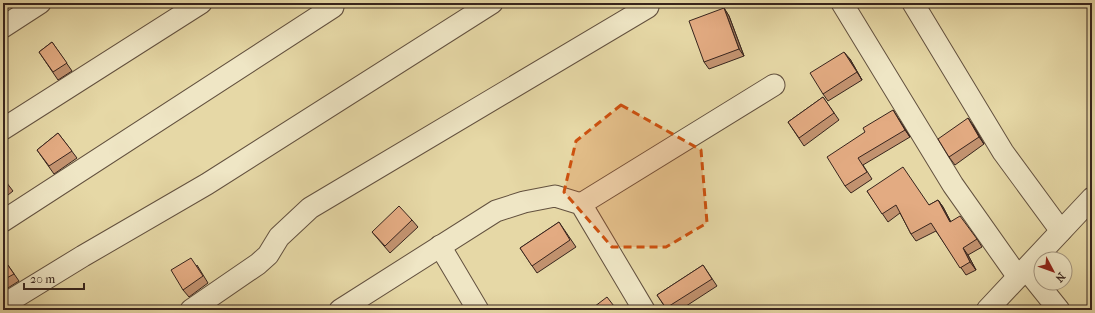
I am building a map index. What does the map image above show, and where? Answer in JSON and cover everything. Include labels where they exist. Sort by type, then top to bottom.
[{"type":"street","points":[[3,27],[40,3]]},
{"type":"street","points":[[3,129],[200,3]]},
{"type":"street","points":[[3,305],[83,256],[207,184],[492,3]]},
{"type":"street","points":[[842,3],[954,185],[1022,273],[1059,310]]},
{"type":"street","points":[[913,3],[1003,152],[1061,231]]},
{"type":"street","points":[[3,221],[333,7]]},
{"type":"street","points":[[192,310],[258,264],[268,255],[279,237],[310,208],[648,7]]},
{"type":"street","points":[[581,204],[774,85]]},
{"type":"street","points":[[340,310],[496,211],[555,196],[581,204],[644,310]]},
{"type":"street","points":[[987,310],[1092,198]]},
{"type":"street","points":[[440,246],[478,310]]},
{"type":"highlighted area","points":[[621,105],[701,150],[707,223],[666,247],[612,247],[564,192],[576,141]]},
{"type":"building","points":[[724,8],[739,49],[704,62],[689,21]]},
{"type":"building","points":[[52,42],[67,63],[53,72],[39,52]]},
{"type":"building","points":[[844,52],[857,72],[823,94],[810,73]]},
{"type":"building","points":[[823,97],[834,113],[799,138],[788,122]]},
{"type":"building","points":[[893,110],[905,130],[858,158],[867,172],[845,186],[827,157],[865,132],[863,128]]},
{"type":"building","points":[[968,118],[979,137],[949,157],[938,139]]},
{"type":"building","points":[[58,133],[72,151],[49,166],[37,150]]},
{"type":"building","points":[[903,167],[929,205],[938,200],[950,222],[960,216],[977,239],[963,248],[970,262],[960,268],[931,223],[911,234],[896,205],[882,214],[867,191]]},
{"type":"building","points":[[3,178],[8,184],[3,187]]},
{"type":"building","points":[[399,206],[412,220],[385,246],[372,232]]},
{"type":"building","points":[[559,222],[570,240],[532,266],[520,248]]},
{"type":"building","points":[[3,258],[14,274],[3,280]]},
{"type":"building","points":[[191,258],[203,276],[183,290],[171,270]]},
{"type":"building","points":[[703,265],[712,279],[666,308],[657,295]]},
{"type":"building","points":[[607,297],[617,310],[590,310]]}]
